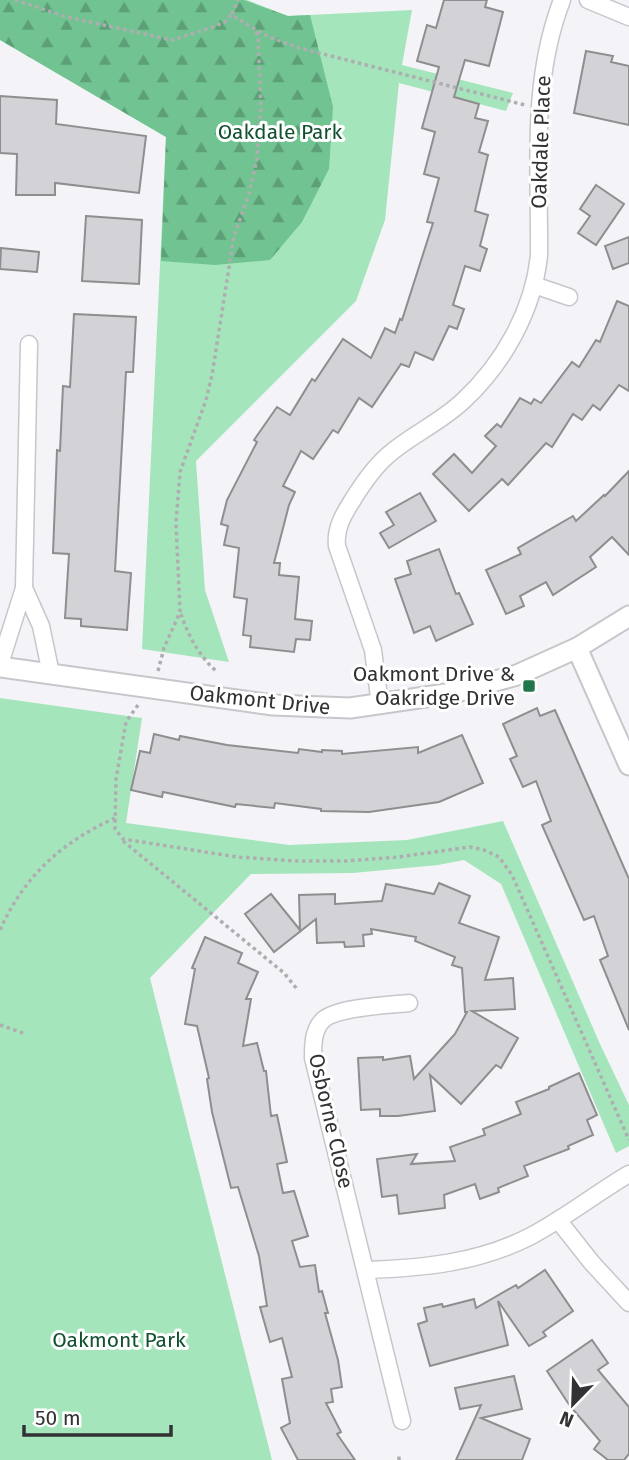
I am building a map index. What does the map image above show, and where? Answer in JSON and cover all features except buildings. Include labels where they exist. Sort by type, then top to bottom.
[{"type":"street","name":"Oakdale Place","points":[[380,705],[373,650],[337,546],[339,527],[349,506],[376,466],[400,445],[451,411],[480,383],[508,345],[528,303],[539,256],[538,106],[547,48],[562,0]]},
{"type":"street","points":[[588,0],[629,17]]},
{"type":"street","points":[[534,285],[569,297]]},
{"type":"street","points":[[0,665],[24,588],[30,344]]},
{"type":"street","points":[[24,588],[41,626],[51,674]]},
{"type":"street","name":"Oakmont Drive","points":[[0,665],[273,705],[350,708],[443,695],[517,675],[577,648],[629,616]]},
{"type":"street","points":[[577,648],[629,765]]},
{"type":"street","name":"Osborne Close","points":[[402,1421],[313,1058],[314,1038],[321,1021],[332,1014],[409,1003]]},
{"type":"street","points":[[367,1270],[431,1266],[471,1259],[508,1246],[558,1220],[629,1174]]},
{"type":"street","points":[[558,1220],[592,1263],[629,1303]]},
{"type":"path","points":[[15,0],[112,28],[163,39],[182,39],[225,22],[232,15],[238,0]]},
{"type":"path","points":[[232,15],[255,30],[299,48],[526,105]]},
{"type":"path","points":[[216,671],[193,642],[180,612],[176,523],[180,472],[206,400],[234,236],[249,194],[257,159],[261,109],[258,36],[255,30]]},
{"type":"path","points":[[158,671],[164,648],[180,612]]},
{"type":"path","points":[[139,704],[126,722],[116,779],[115,818],[118,836],[284,973],[298,989]]},
{"type":"path","points":[[0,930],[33,875],[60,848],[94,827],[115,818]]},
{"type":"path","points":[[118,836],[129,841],[265,859],[346,861],[470,847],[499,857],[512,875],[629,1140]]},
{"type":"path","points":[[0,1025],[26,1034]]},
{"type":"green space","name":"Oakdale Park","points":[[0,0],[247,0],[288,16],[412,10],[402,65],[513,93],[506,111],[399,83],[385,220],[356,301],[196,461],[205,590],[229,662],[142,649],[166,137],[0,40]]},
{"type":"green space","points":[[0,0],[244,0],[288,16],[310,15],[333,107],[329,169],[302,222],[270,260],[215,265],[161,261],[166,137],[0,40]]},
{"type":"green space","name":"Oakmont Park","points":[[0,698],[142,718],[126,823],[289,845],[407,840],[503,821],[629,1105],[629,1146],[616,1153],[501,884],[464,860],[353,873],[251,874],[150,978],[272,1460],[0,1460]]},
{"type":"place","name":"Oakmont Drive & Oakridge Drive","points":[[529,686]]}]
